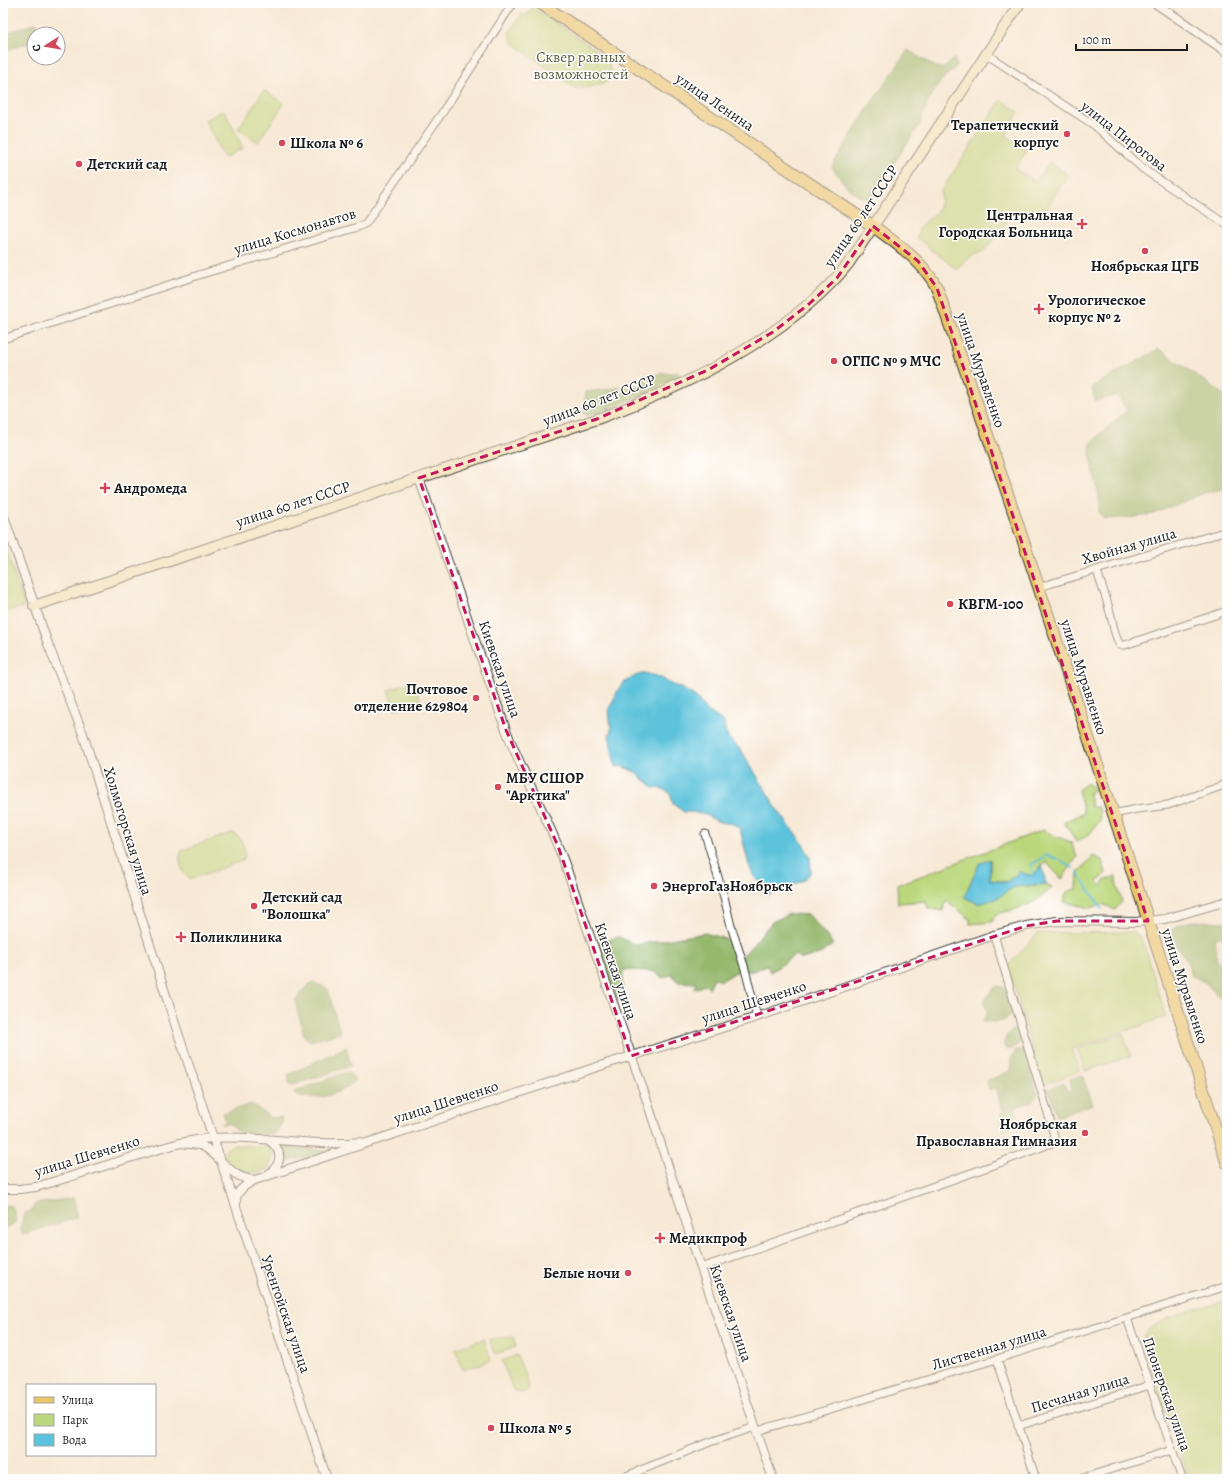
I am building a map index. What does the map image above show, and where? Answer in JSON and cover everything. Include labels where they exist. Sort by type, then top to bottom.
[{"type":"main road","name":"улица Ленина","points":[[540,3],[873,226]]},
{"type":"main road","name":"улица 60 лет СССР","points":[[34,606],[419,478],[503,452],[612,414],[658,395],[708,370],[773,332],[813,300],[837,278],[849,263],[1020,3]]},
{"type":"main road","name":"улица Муравленко","points":[[873,226],[918,261],[927,270],[936,288],[1038,587],[1227,1163]]},
{"type":"street","name":"улица Космонавтов","points":[[3,339],[202,274],[352,228],[366,222],[442,113],[513,3]]},
{"type":"street","points":[[1155,3],[1227,52]]},
{"type":"street","name":"улица Пирогова","points":[[986,54],[1094,125],[1143,169],[1227,225]]},
{"type":"street","name":"Киевская улица","points":[[419,478],[506,730],[519,762],[558,846],[631,1056],[773,1479]]},
{"type":"street","name":"Холмогорская улица","points":[[3,514],[34,606],[83,734],[219,1159]]},
{"type":"street","name":"Хвойная улица","points":[[1038,587],[1227,531]]},
{"type":"street","points":[[1097,570],[1099,582],[1109,608],[1117,640],[1120,645],[1125,645],[1227,611]]},
{"type":"street","points":[[1113,814],[1168,805],[1227,784]]},
{"type":"street","points":[[705,834],[724,896],[731,926],[745,969],[757,1017]]},
{"type":"street","name":"улица Шевченко","points":[[374,1140],[631,1056],[757,1017],[994,935],[1040,923],[1057,921],[1148,921],[1164,919],[1227,901]]},
{"type":"street","points":[[701,1268],[991,1166],[1052,1143],[1054,1136],[1051,1123],[994,935]]},
{"type":"street","points":[[179,1143],[212,1138],[239,1138],[331,1144],[374,1140]]},
{"type":"street","points":[[219,1159],[219,1149],[223,1144],[239,1138]]},
{"type":"street","points":[[237,1212],[235,1202],[237,1194],[245,1186],[272,1171],[278,1162],[280,1154],[276,1146],[267,1140]]},
{"type":"street","points":[[179,1143],[200,1145],[212,1152],[237,1176],[258,1179],[374,1140]]},
{"type":"street","name":"улица Шевченко","points":[[3,1189],[36,1187],[179,1143]]},
{"type":"street","name":"Уренгойская улица","points":[[219,1159],[328,1479]]},
{"type":"street","name":"Лиственная улица","points":[[619,1479],[710,1442],[996,1359],[1227,1286]]},
{"type":"street","name":"Пионерская улица","points":[[1126,1318],[1182,1479]]},
{"type":"street","points":[[996,1359],[1036,1479]]},
{"type":"street","name":"Песчаная улица","points":[[1018,1426],[1150,1385]]},
{"type":"street","points":[[1080,1479],[1099,1476],[1172,1450]]},
{"type":"highlighted area","points":[[873,226],[918,261],[937,288],[1148,921],[1057,921],[1026,926],[631,1056],[558,846],[506,730],[419,478],[597,419],[708,370],[773,332],[809,304],[837,278]]},
{"type":"green space","name":"Сквер равных возможностей","points":[[532,7],[607,57],[611,72],[607,82],[590,87],[575,88],[513,43],[509,32],[522,14],[526,16]]},
{"type":"green space","points":[[36,23],[37,26],[27,26]]},
{"type":"green space","points":[[26,26],[26,44],[3,51],[3,34]]},
{"type":"green space","points":[[908,50],[936,67],[944,68],[954,58],[957,66],[936,88],[929,100],[920,124],[870,199],[864,198],[848,188],[832,167],[866,111]]},
{"type":"green space","points":[[264,90],[284,104],[258,142],[238,129]]},
{"type":"green space","points":[[1001,100],[1019,112],[1006,135],[1027,151],[1015,169],[1036,182],[1050,162],[1068,175],[1042,215],[1034,213],[1027,215],[1018,210],[1015,211],[985,250],[968,258],[959,268],[956,269],[917,238],[918,232],[922,224],[933,216],[939,208],[941,191]]},
{"type":"green space","points":[[224,110],[243,148],[224,158],[205,120]]},
{"type":"green space","points":[[1159,349],[1227,397],[1227,454],[1220,465],[1227,471],[1227,488],[1204,493],[1154,514],[1104,519],[1099,512],[1099,497],[1090,453],[1091,444],[1127,410],[1117,395],[1095,401],[1092,387]]},
{"type":"green space","points":[[660,373],[679,373],[679,376],[648,393],[588,416],[583,413],[586,392],[639,385],[645,379]]},
{"type":"green space","points":[[3,539],[25,606],[3,613]]},
{"type":"green space","points":[[414,681],[421,700],[395,709],[388,690]]},
{"type":"green space","points":[[1087,783],[1095,789],[1089,793],[1091,807],[1099,807],[1100,820],[1088,836],[1076,841],[1064,822],[1084,813],[1078,790]]},
{"type":"green space","points":[[1043,830],[1071,842],[1077,857],[1062,879],[1046,862],[1033,876],[1019,872],[1007,882],[990,880],[990,859],[964,897],[997,898],[1014,887],[1046,884],[1052,887],[1033,902],[1019,908],[996,914],[992,922],[970,924],[970,919],[946,900],[943,911],[928,908],[926,901],[898,903],[897,885]]},
{"type":"green space","points":[[232,833],[239,837],[243,845],[245,853],[243,860],[192,879],[188,878],[180,863],[182,850]]},
{"type":"green space","points":[[1093,856],[1102,860],[1106,874],[1097,882],[1101,886],[1104,881],[1116,876],[1117,887],[1122,901],[1115,910],[1102,904],[1090,908],[1064,902],[1066,893],[1077,888],[1078,873]]},
{"type":"green space","points":[[789,914],[809,915],[833,944],[822,953],[802,959],[794,955],[770,972],[767,965],[753,971],[736,972],[721,981],[714,978],[709,988],[705,985],[694,989],[696,983],[678,982],[672,974],[663,978],[653,971],[623,970],[622,993],[618,1002],[597,943],[619,937],[636,945],[705,933],[729,940],[741,958],[772,922]]},
{"type":"green space","points":[[1193,921],[1227,922],[1227,936],[1217,937],[1214,941],[1217,950],[1217,962],[1227,969],[1227,1002],[1221,999],[1206,983],[1191,975],[1188,963],[1175,943],[1173,938],[1174,929],[1180,924]]},
{"type":"green space","points":[[1132,932],[1140,937],[1145,948],[1166,1017],[1071,1049],[1080,1071],[1043,1085],[1008,966],[1038,933]]},
{"type":"green space","points":[[313,982],[328,989],[340,1033],[311,1041],[304,1036],[295,1001],[305,988]]},
{"type":"green space","points":[[997,986],[1005,988],[1013,1012],[1006,1019],[999,1022],[982,1021],[988,1012],[984,1002],[991,991]]},
{"type":"green space","points":[[1017,1027],[1021,1041],[1015,1047],[1006,1049],[1004,1047],[1004,1043],[1006,1038],[1009,1033]]},
{"type":"green space","points":[[1123,1034],[1131,1056],[1085,1071],[1077,1049]]},
{"type":"green space","points":[[346,1047],[351,1066],[290,1086],[288,1075]]},
{"type":"green space","points":[[1024,1049],[1038,1095],[1032,1102],[1015,1107],[1020,1123],[1004,1128],[1000,1114],[1003,1112],[996,1088],[989,1089],[987,1081],[1010,1071],[1011,1059],[1016,1050]]},
{"type":"green space","points":[[347,1072],[351,1074],[355,1081],[334,1094],[309,1097],[293,1093],[298,1090]]},
{"type":"green space","points":[[1082,1075],[1093,1104],[1057,1117],[1048,1089],[1063,1083],[1068,1092],[1072,1089],[1070,1079]]},
{"type":"green space","points":[[252,1104],[271,1118],[281,1117],[281,1124],[274,1134],[244,1133],[234,1128],[231,1124],[221,1124],[226,1122],[223,1113]]},
{"type":"green space","points":[[234,1145],[267,1147],[273,1153],[273,1159],[269,1166],[261,1172],[255,1173],[241,1171],[229,1165],[225,1160],[224,1153],[226,1149]]},
{"type":"green space","points":[[285,1146],[327,1151],[283,1163]]},
{"type":"green space","points":[[73,1198],[78,1217],[22,1235],[21,1227],[24,1213],[32,1211],[35,1204]]},
{"type":"green space","points":[[8,1205],[13,1207],[16,1220],[12,1226],[3,1228],[3,1206]]},
{"type":"green space","points":[[1227,1301],[1227,1479],[1189,1479],[1143,1345],[1144,1335],[1148,1329],[1167,1319],[1195,1309]]},
{"type":"green space","points":[[513,1337],[516,1347],[495,1354],[489,1339]]},
{"type":"green space","points":[[484,1339],[491,1360],[463,1370],[455,1349]]},
{"type":"green space","points":[[517,1355],[529,1386],[526,1391],[520,1393],[513,1390],[502,1361]]},
{"type":"water","points":[[645,673],[660,677],[696,697],[706,710],[724,722],[728,738],[741,750],[779,812],[802,842],[810,857],[811,872],[804,880],[768,895],[763,885],[754,877],[749,865],[740,829],[733,824],[719,822],[706,815],[693,812],[684,812],[673,804],[670,793],[663,789],[653,788],[648,782],[642,779],[638,773],[621,766],[616,767],[609,736],[611,731],[609,708],[618,690],[626,681],[637,675]]},
{"type":"water","points":[[990,859],[990,880],[1007,882],[1019,872],[1033,876],[1042,865],[1046,884],[1014,887],[997,898],[979,904],[964,897],[979,864]]},
{"type":"waterway","points":[[1033,876],[1031,865],[1047,855],[1062,861],[1073,868]]},
{"type":"waterway","points":[[1078,873],[1102,909]]},
{"type":"place","name":"Терапетический корпус","points":[[1067,134]]},
{"type":"place","name":"Школа № 6","points":[[282,143]]},
{"type":"place","name":"Детский сад","points":[[79,164]]},
{"type":"place","name":"Центральная Городская Больница","points":[[1082,224]]},
{"type":"place","name":"Ноябрьская ЦГБ","points":[[1145,251]]},
{"type":"place","name":"Урологическое корпус № 2","points":[[1039,309]]},
{"type":"place","name":"ОГПС № 9 МЧС","points":[[834,361]]},
{"type":"place","name":"Андромеда","points":[[105,488]]},
{"type":"place","name":"КВГМ-100","points":[[950,604]]},
{"type":"place","name":"Почтовое отделение 629804","points":[[476,698]]},
{"type":"place","name":"МБУ СШОР \"Арктика\"","points":[[498,787]]},
{"type":"place","name":"ЭнергоГазНоябрьск","points":[[654,886]]},
{"type":"place","name":"Детский сад \"Волошка\"","points":[[254,906]]},
{"type":"place","name":"Поликлиника","points":[[181,937]]},
{"type":"place","name":"Ноябрьская Православная Гимназия","points":[[1085,1133]]},
{"type":"place","name":"Медикпроф","points":[[660,1238]]},
{"type":"place","name":"Белые ночи","points":[[628,1273]]},
{"type":"place","name":"Школа № 5","points":[[491,1428]]}]
